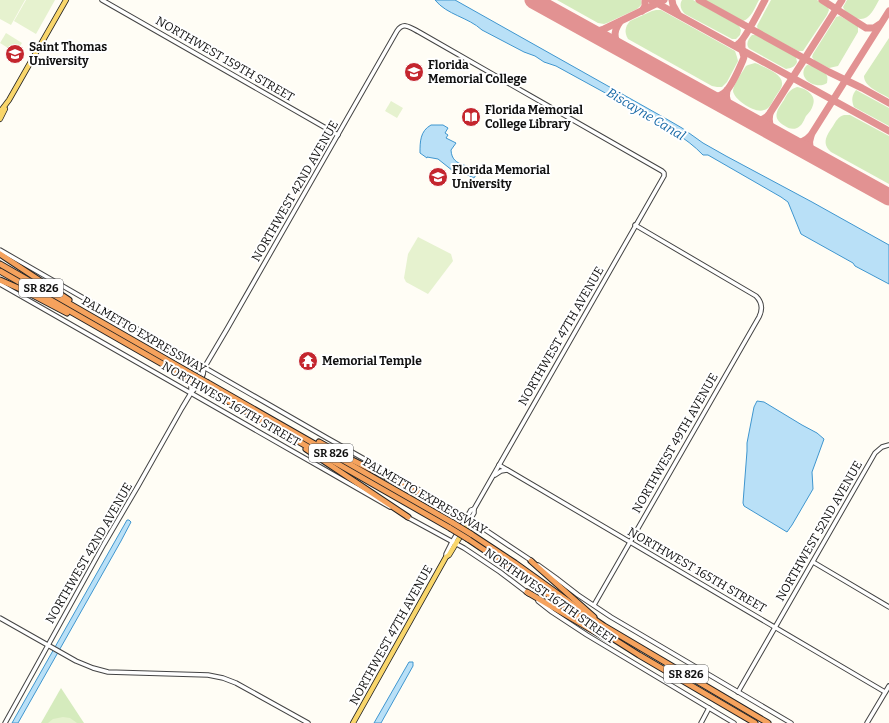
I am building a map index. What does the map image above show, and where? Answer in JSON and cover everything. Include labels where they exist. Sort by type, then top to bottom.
[{"type":"highway","points":[[0,254],[66,298],[82,311]]},
{"type":"highway","name":"PALMETTO EXPRESSWAY","points":[[0,264],[189,375]]},
{"type":"highway","name":"PALMETTO EXPRESSWAY","points":[[0,271],[95,325],[290,430],[515,563],[582,612],[604,626],[768,723]]},
{"type":"highway","points":[[0,280],[73,316],[95,325]]},
{"type":"highway","name":"PALMETTO EXPRESSWAY","points":[[207,385],[292,437],[452,526]]},
{"type":"highway","points":[[290,430],[306,436],[440,503]]},
{"type":"highway","points":[[292,437],[307,450],[408,517]]},
{"type":"highway","name":"PALMETTO EXPRESSWAY","points":[[470,537],[581,618],[639,655],[755,723]]},
{"type":"highway","points":[[531,561],[604,626]]},
{"type":"highway","points":[[527,592],[622,648],[639,655]]},
{"type":"main road","points":[[0,119],[9,100],[66,0]]},
{"type":"main road","points":[[0,112],[9,100]]},
{"type":"main road","name":"NORTHWEST 47TH AVENUE","points":[[353,723],[468,519]]},
{"type":"street","name":"NORTHWEST 159TH STREET","points":[[102,0],[338,135]]},
{"type":"street","name":"NORTHWEST 42ND AVENUE","points":[[5,723],[104,544],[204,373],[204,368],[400,28],[408,26],[419,32],[664,173]]},
{"type":"street","name":"NORTHWEST 47TH AVENUE","points":[[468,519],[474,513],[474,509],[664,176],[664,173]]},
{"type":"street","name":"NORTHWEST 49TH AVENUE","points":[[594,606],[759,317],[761,310],[761,302],[756,296],[635,225]]},
{"type":"street","name":"NORTHWEST 167TH STREET","points":[[0,250],[468,519],[547,571],[594,606],[791,723]]},
{"type":"street","name":"NORTHWEST 167TH STREET","points":[[0,284],[383,504],[454,542],[500,572],[552,612],[587,636],[734,723]]},
{"type":"street","name":"NORTHWEST 52ND AVENUE","points":[[738,692],[875,453],[887,445]]},
{"type":"street","name":"NORTHWEST 165TH STREET","points":[[499,465],[885,692]]},
{"type":"street","points":[[492,477],[501,470],[508,470]]},
{"type":"street","points":[[812,562],[889,607]]},
{"type":"street","points":[[0,618],[61,653],[93,668],[108,672],[208,675],[223,678],[236,683],[308,723]]},
{"type":"street","points":[[867,723],[889,686]]},
{"type":"street","points":[[701,723],[709,708]]},
{"type":"green space","points":[[0,0],[25,0],[11,25],[0,19]]},
{"type":"green space","points":[[26,0],[55,0],[36,34],[14,21]]},
{"type":"green space","points":[[557,0],[641,0],[642,3],[637,9],[604,24],[598,23]]},
{"type":"green space","points":[[682,0],[693,0],[738,25],[741,30],[740,35],[736,39],[732,39],[685,14],[681,7]]},
{"type":"green space","points":[[705,0],[759,0],[751,15],[743,21]]},
{"type":"green space","points":[[771,0],[817,0],[828,7],[829,10],[827,15],[803,51],[798,51],[758,30],[757,26]]},
{"type":"green space","points":[[847,0],[879,0],[869,16],[862,19],[852,16],[845,10],[843,7]]},
{"type":"green space","points":[[656,10],[661,10],[735,51],[738,61],[727,82],[722,87],[712,86],[628,39],[626,30],[630,21]]},
{"type":"green space","points":[[840,16],[858,26],[858,32],[838,66],[829,68],[815,61],[812,57],[836,17]]},
{"type":"green space","points":[[6,33],[22,43],[16,53],[0,43]]},
{"type":"green space","points":[[752,35],[756,35],[796,57],[796,64],[793,67],[786,69],[750,49],[748,47],[748,42]]},
{"type":"green space","points":[[889,38],[889,98],[870,86],[865,80],[864,76]]},
{"type":"green space","points":[[755,63],[775,73],[779,76],[782,83],[781,88],[770,106],[760,111],[741,102],[734,95],[733,91],[736,82],[746,66]]},
{"type":"green space","points":[[807,65],[822,70],[826,74],[827,83],[818,85],[808,82],[804,74],[804,70]]},
{"type":"green space","points":[[797,87],[810,93],[814,101],[813,106],[802,124],[797,128],[792,129],[778,120],[777,114],[779,107],[788,94],[792,89]]},
{"type":"green space","points":[[856,90],[889,108],[889,126],[854,107],[852,98]]},
{"type":"green space","points":[[391,101],[403,108],[397,118],[385,111]]},
{"type":"green space","points":[[844,115],[850,115],[889,136],[889,184],[828,149],[826,145],[827,136],[837,119]]},
{"type":"green space","points":[[418,237],[451,254],[453,261],[428,294],[406,282],[404,278],[408,254]]},
{"type":"green space","points":[[61,688],[84,723],[41,723]]},
{"type":"green space","points":[[63,717],[70,718],[77,723],[48,723],[53,719]]},
{"type":"water","name":"Biscayne Canal","points":[[435,0],[455,0],[663,117],[726,156],[889,245],[889,284],[801,234],[788,202],[781,197],[708,155],[703,155],[681,137],[640,112],[556,66],[544,62],[535,56],[524,52],[482,30],[470,22],[451,13]]},
{"type":"water","points":[[431,125],[443,125],[448,128],[445,133],[448,135],[446,138],[456,143],[451,150],[452,156],[458,163],[474,171],[476,175],[474,178],[461,172],[453,171],[438,159],[427,158],[420,153],[423,134],[427,127]]},
{"type":"water","points":[[757,401],[764,402],[817,433],[824,439],[812,472],[813,489],[787,532],[744,506],[743,503],[747,443],[754,407]]},
{"type":"water","points":[[127,520],[131,522],[121,541],[18,723],[12,723]]},
{"type":"water","points":[[409,662],[413,662],[413,666],[381,723],[374,723]]},
{"type":"taxiway","points":[[642,11],[645,6],[645,0]]},
{"type":"taxiway","points":[[651,0],[889,131]]},
{"type":"taxiway","points":[[584,28],[599,31],[664,0]]},
{"type":"taxiway","points":[[672,0],[678,14]]},
{"type":"taxiway","points":[[699,0],[829,72],[889,103]]},
{"type":"taxiway","points":[[738,44],[748,31],[765,0]]},
{"type":"taxiway","points":[[822,0],[866,28],[874,28],[880,24]]},
{"type":"taxiway","points":[[747,118],[760,120],[765,118],[770,113],[842,0]]},
{"type":"taxiway","points":[[791,143],[802,142],[811,135],[889,11]]},
{"type":"taxiway","points":[[620,22],[617,26],[615,37],[618,44],[624,50]]},
{"type":"taxiway","points":[[708,97],[722,94],[732,83],[744,57],[742,41]]},
{"type":"taxiway","points":[[727,90],[726,96],[728,102],[735,112]]},
{"type":"taxiway","points":[[770,113],[770,124],[775,134]]},
{"type":"taxiway","points":[[811,136],[810,146],[815,156]]},
{"type":"runway","points":[[533,0],[889,197]]},
{"type":"place","name":"Saint Thomas University","points":[[15,54]]},
{"type":"place","name":"Florida Memorial College","points":[[414,72]]},
{"type":"place","name":"Florida Memorial College Library","points":[[471,117]]},
{"type":"place","name":"Florida Memorial University","points":[[438,177]]},
{"type":"place","name":"Memorial Temple","points":[[308,361]]}]
